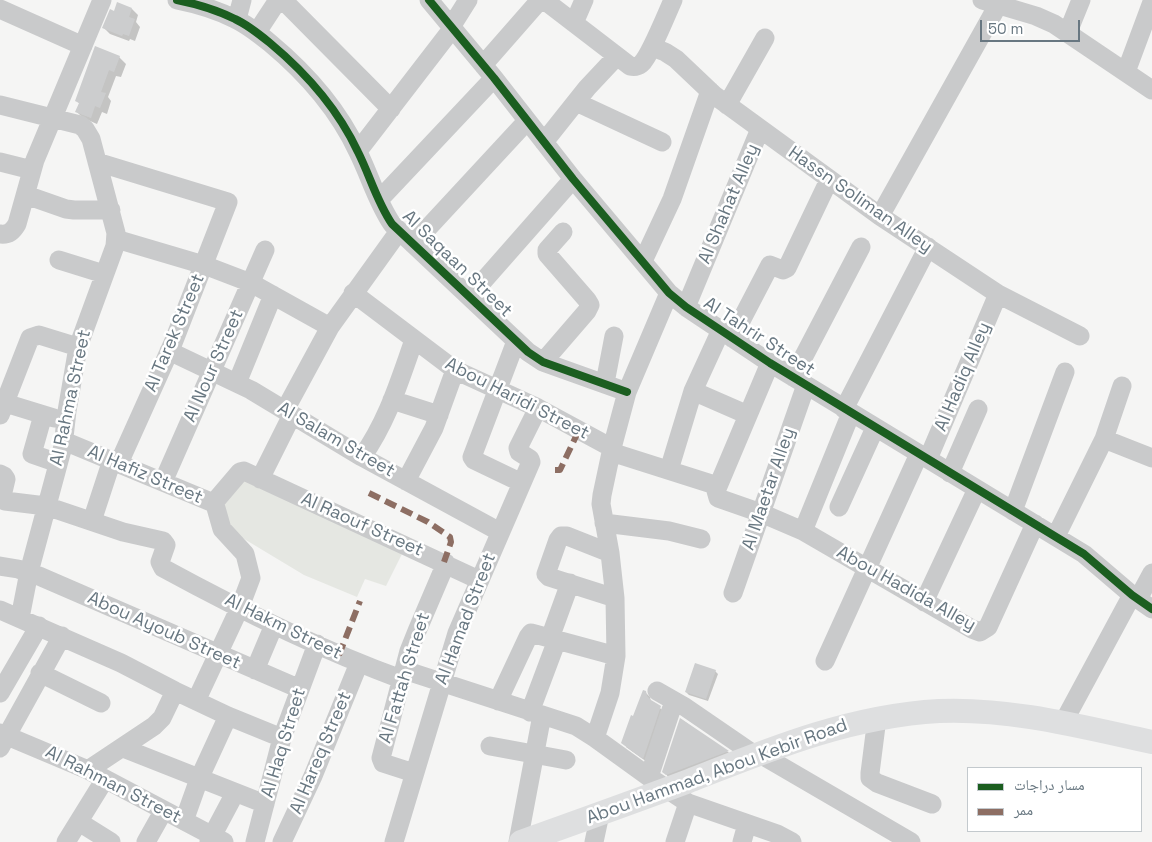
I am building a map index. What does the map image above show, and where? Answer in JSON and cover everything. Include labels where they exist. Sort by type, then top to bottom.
[{"type":"main road","name":"Abou Hammad, Abou Kebir Road","points":[[522,842],[600,814],[658,783],[758,754],[851,723],[900,714],[941,711],[1021,716],[1064,723],[1152,742]]},
{"type":"street","points":[[0,234],[7,234],[15,228],[32,170],[102,0]]},
{"type":"street","name":"Al Saqaan Street","points":[[177,0],[208,4],[237,19],[257,32],[289,58],[315,85],[336,114],[358,151],[387,216],[399,232],[470,296],[532,356],[543,362],[627,392]]},
{"type":"street","points":[[237,19],[242,0]]},
{"type":"street","points":[[257,32],[278,0]]},
{"type":"street","points":[[283,0],[391,109]]},
{"type":"street","name":"Al Tahrir Street","points":[[429,0],[573,179],[670,293],[686,307],[770,364],[1084,554],[1141,601]]},
{"type":"street","points":[[358,151],[452,28],[468,0]]},
{"type":"street","points":[[379,200],[488,71],[540,0]]},
{"type":"street","points":[[544,0],[616,56],[630,66],[635,67],[641,65],[648,53],[673,0]]},
{"type":"street","points":[[574,23],[584,0]]},
{"type":"street","points":[[1068,32],[1081,0]]},
{"type":"street","points":[[880,216],[990,2],[1027,6],[1045,20],[1068,32],[1152,90]]},
{"type":"street","points":[[1126,72],[1152,2]]},
{"type":"street","points":[[0,9],[83,46]]},
{"type":"street","points":[[728,105],[765,38]]},
{"type":"street","name":"Hassn Soliman Alley","points":[[648,53],[665,52],[676,59],[728,105],[880,216],[998,294],[1080,336]]},
{"type":"street","points":[[544,142],[616,56]]},
{"type":"street","points":[[643,262],[672,199],[710,91]]},
{"type":"street","points":[[576,102],[662,142]]},
{"type":"street","points":[[0,105],[52,118]]},
{"type":"street","name":"Al Rahma Street","points":[[20,618],[29,572],[64,441],[65,422],[78,347],[116,239],[111,210],[91,139],[80,125],[52,118]]},
{"type":"street","points":[[413,244],[528,121]]},
{"type":"street","name":"Al Shahat Alley","points":[[686,307],[760,129]]},
{"type":"street","points":[[0,162],[32,170]]},
{"type":"street","name":"Al Tarek Street","points":[[92,521],[116,461],[169,351],[228,202],[97,162]]},
{"type":"street","points":[[470,296],[573,179]]},
{"type":"street","points":[[727,334],[770,265],[783,270],[787,268],[829,180]]},
{"type":"street","points":[[26,195],[66,209],[111,210]]},
{"type":"street","name":"Al Hafiz Street","points":[[64,441],[214,502],[240,472],[252,475],[289,412],[330,327],[399,232]]},
{"type":"street","points":[[543,362],[590,309],[588,300],[547,254],[547,250],[563,232]]},
{"type":"street","points":[[116,239],[204,265],[251,283],[330,327]]},
{"type":"street","name":"Al Maetar Alley","points":[[733,593],[761,513],[799,381],[860,247]]},
{"type":"street","points":[[803,531],[847,411],[928,247]]},
{"type":"street","name":"Al Nour Street","points":[[163,482],[265,250]]},
{"type":"street","points":[[59,260],[104,274]]},
{"type":"street","name":"Abou Haridi Street","points":[[353,293],[455,370],[538,408],[611,450],[669,470]]},
{"type":"street","points":[[595,738],[610,693],[616,656],[616,598],[601,504],[602,495],[611,450],[627,392],[670,293]]},
{"type":"street","name":"Al Hadiq Alley","points":[[825,661],[867,569],[924,457],[998,294]]},
{"type":"street","points":[[237,383],[273,295]]},
{"type":"street","name":"Al Tahrir Street","points":[[669,470],[693,391],[727,334]]},
{"type":"street","points":[[65,422],[43,415],[3,409],[7,376],[33,336],[39,335],[78,347]]},
{"type":"street","points":[[605,383],[614,336]]},
{"type":"street","points":[[362,457],[380,429],[414,340]]},
{"type":"street","points":[[516,341],[472,457],[474,460],[522,483]]},
{"type":"street","name":"Al Salam Street","points":[[169,351],[237,383],[289,412],[362,457],[500,532]]},
{"type":"street","points":[[719,492],[748,415],[770,364]]},
{"type":"street","points":[[406,481],[439,415],[455,370]]},
{"type":"street","points":[[1013,511],[1065,372]]},
{"type":"street","points":[[1056,536],[1104,439],[1122,386]]},
{"type":"street","points":[[693,391],[748,415]]},
{"type":"street","points":[[392,400],[439,415]]},
{"type":"street","name":"Al Hamad Street","points":[[394,842],[457,633],[531,461],[528,457],[521,454],[518,448],[538,408]]},
{"type":"street","points":[[950,473],[978,409]]},
{"type":"street","points":[[43,415],[32,454],[58,463]]},
{"type":"street","points":[[839,507],[875,428]]},
{"type":"street","points":[[1104,439],[1152,458]]},
{"type":"street","name":"Abou Hadida Alley","points":[[669,470],[803,531],[972,630],[980,632],[988,627],[1035,524]]},
{"type":"street","points":[[0,474],[6,479],[2,496],[3,500],[46,506],[92,521]]},
{"type":"street","name":"Al Raouf Street","points":[[252,475],[446,563],[479,580]]},
{"type":"street","points":[[924,602],[977,489]]},
{"type":"street","points":[[196,701],[240,607],[251,578],[245,554],[222,529],[214,502]]},
{"type":"street","name":"Al Hakm Street","points":[[92,521],[132,534],[163,541],[166,544],[160,562],[161,566],[166,570],[274,625],[359,663],[441,682],[568,723],[595,738],[688,803],[792,842]]},
{"type":"street","points":[[604,523],[657,529],[701,539]]},
{"type":"street","points":[[610,553],[562,536],[558,540],[546,574],[550,577],[616,598]]},
{"type":"street","name":"Al Fattah Street","points":[[414,773],[383,763],[381,760],[402,674],[417,631],[446,563]]},
{"type":"street","name":"Abou Ayoub Street","points":[[0,566],[29,572],[300,689]]},
{"type":"street","points":[[1064,723],[1141,601],[1152,573]]},
{"type":"street","points":[[518,842],[534,754],[536,714],[570,583]]},
{"type":"street","points":[[0,610],[121,663],[228,716],[282,738]]},
{"type":"street","points":[[255,670],[274,625]]},
{"type":"street","points":[[0,693],[39,626]]},
{"type":"street","points":[[498,701],[529,635],[533,633],[616,656]]},
{"type":"street","points":[[2,739],[62,636]]},
{"type":"street","name":"Al Haq Street","points":[[255,842],[282,738],[317,644]]},
{"type":"street","name":"Al Hareq Street","points":[[282,842],[313,776],[359,663]]},
{"type":"street","points":[[40,673],[101,703]]},
{"type":"street","points":[[88,770],[154,726],[162,718],[175,691]]},
{"type":"street","points":[[657,691],[758,754],[911,842]]},
{"type":"street","points":[[658,783],[674,700]]},
{"type":"street","points":[[184,821],[199,779],[228,716]]},
{"type":"street","points":[[877,718],[870,778],[877,783],[932,804]]},
{"type":"street","name":"Al Rahman Street","points":[[2,739],[88,770],[184,821],[215,840]]},
{"type":"street","points":[[490,746],[566,760]]},
{"type":"street","points":[[123,748],[265,804]]},
{"type":"street","points":[[66,842],[105,779]]},
{"type":"street","points":[[215,840],[235,793]]},
{"type":"street","points":[[675,842],[688,803]]},
{"type":"street","points":[[146,842],[164,810]]},
{"type":"street","points":[[594,842],[600,814]]},
{"type":"street","points":[[79,822],[110,842]]},
{"type":"street","points":[[742,842],[747,824]]},
{"type":"shaded area","points":[[239,475],[403,552],[386,586],[365,579],[357,597],[304,575],[216,522]]},
{"type":"building","points":[[117,2],[132,8],[129,17],[135,19],[129,36],[123,34],[122,36],[102,28],[110,9],[114,11]]},
{"type":"building","points":[[95,46],[120,56],[114,72],[109,70],[101,92],[106,93],[100,108],[95,106],[91,118],[75,112],[79,103],[75,101]]},
{"type":"building","points":[[695,663],[716,670],[706,699],[685,692]]},
{"type":"building","points":[[643,690],[646,691],[647,696],[651,700],[661,706],[643,759],[621,743]]},
{"type":"building","points":[[680,718],[729,751],[666,775],[662,772]]},
{"type":"marked path","points":[[555,470],[560,470],[579,430]]},
{"type":"marked path","points":[[369,493],[428,522],[450,537],[451,542],[444,562]]},
{"type":"marked path","points":[[339,655],[360,601]]},
{"type":"cycle path","points":[[177,0],[199,5],[240,21],[266,40],[308,79],[331,107],[350,136],[382,207],[392,224],[528,352],[543,362],[627,392]]},
{"type":"cycle path","points":[[429,0],[494,78],[573,179],[669,293],[686,307],[770,363],[1084,554],[1132,595],[1152,609]]}]
